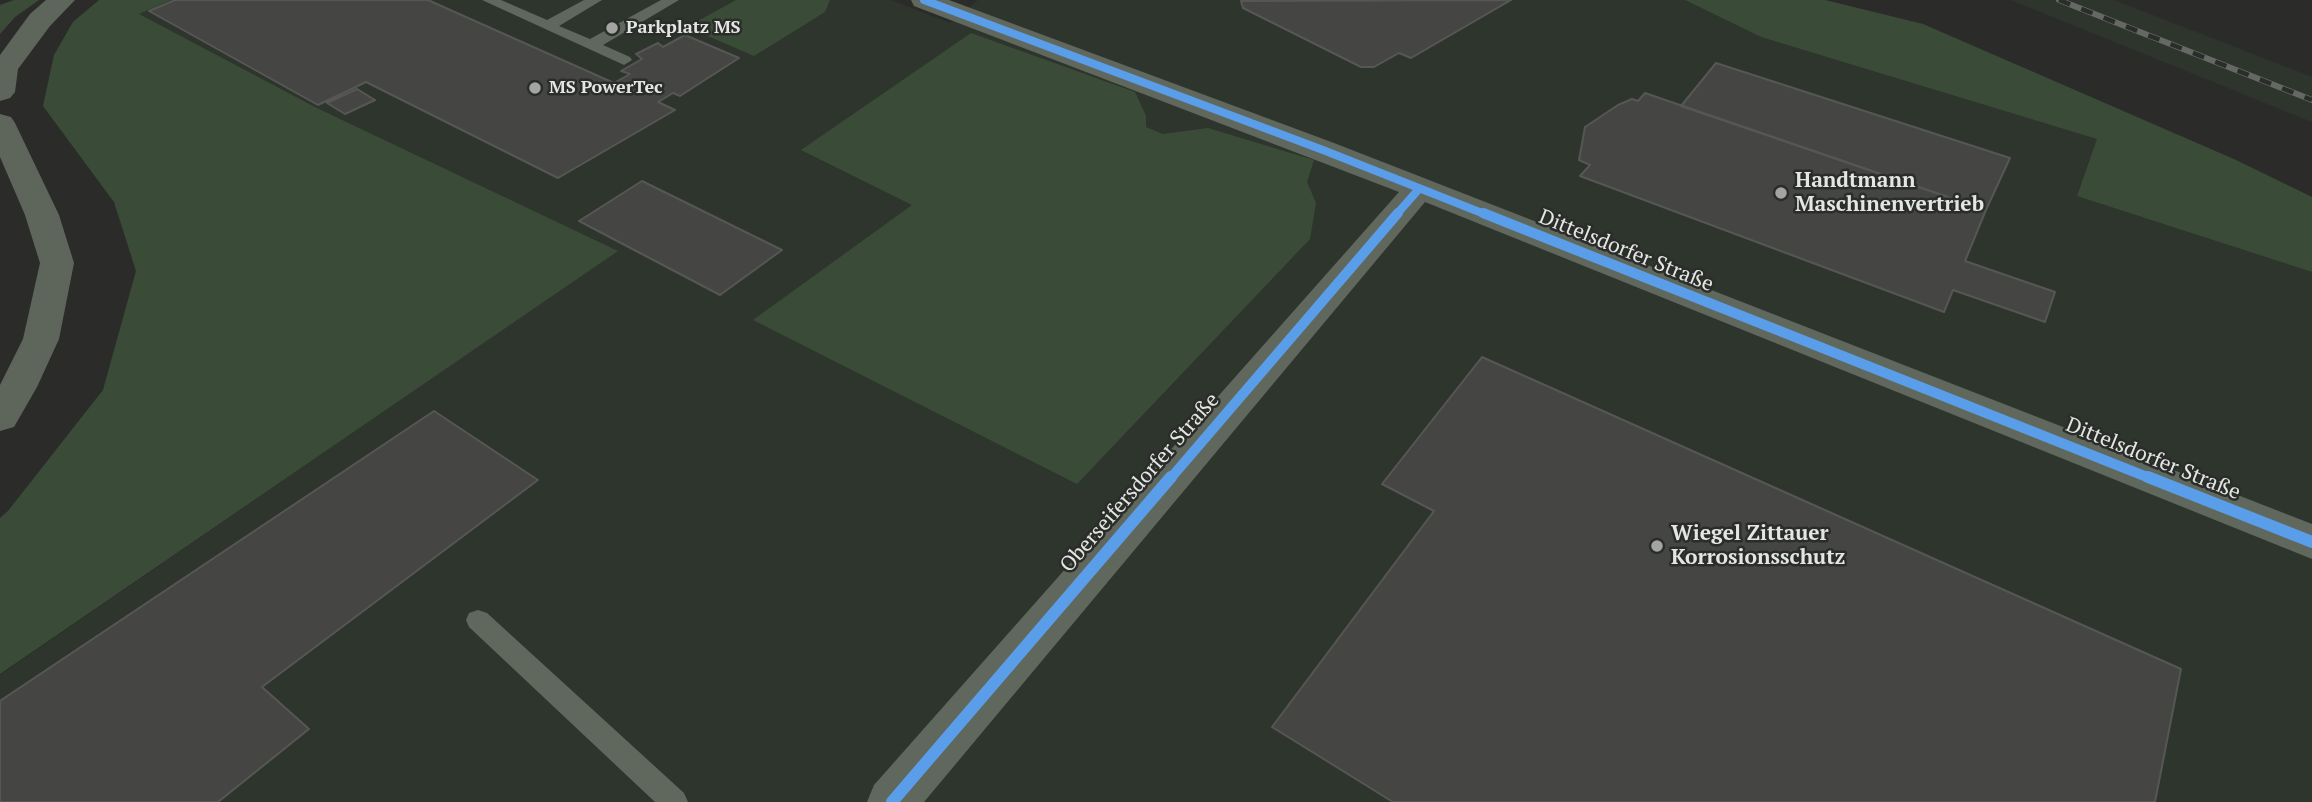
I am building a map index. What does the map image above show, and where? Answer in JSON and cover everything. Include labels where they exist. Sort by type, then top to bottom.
[{"type":"highway","points":[[0,92],[4,69],[40,20],[62,0]]},
{"type":"highway","points":[[0,123],[42,215],[57,263],[41,339],[19,387],[0,416]]},
{"type":"highway","points":[[0,192],[42,215]]},
{"type":"street","name":"Dittelsdorfer Straße","points":[[924,0],[1323,150],[1418,190],[2312,542]]},
{"type":"street","name":"Oberseifersdorfer Straße","points":[[892,802],[1418,190]]},
{"type":"lane","points":[[547,26],[595,0]]},
{"type":"lane","points":[[592,45],[672,0]]},
{"type":"lane","points":[[499,1],[547,26],[624,60]]},
{"type":"lane","points":[[478,620],[674,802]]},
{"type":"shaded area","points":[[171,0],[891,0],[950,23],[978,0],[1685,0],[1761,37],[2098,139],[2077,196],[2312,272],[2312,802],[0,802],[0,675],[617,251],[317,108],[138,14]]},
{"type":"shaded area","points":[[2011,0],[2114,0],[2312,77],[2312,122]]},
{"type":"green space","points":[[14,0],[39,0],[15,17],[0,34],[0,5]]},
{"type":"green space","points":[[99,0],[171,0],[139,14],[317,108],[618,251],[0,674],[0,518],[103,390],[136,271],[114,202],[43,106],[54,55],[73,22]]},
{"type":"green space","points":[[736,0],[830,0],[825,12],[754,56],[687,27]]},
{"type":"green space","points":[[1685,0],[1825,0],[1923,24],[2236,160],[2312,197],[2312,272],[2077,196],[2097,139],[1761,37]]},
{"type":"green space","points":[[971,33],[1135,92],[1146,116],[1146,127],[1163,134],[1208,128],[1314,160],[1307,182],[1316,203],[1310,239],[1077,484],[753,320],[912,205],[801,150]]},
{"type":"building","name":"MS PowerTec","points":[[175,0],[428,0],[614,83],[630,74],[621,71],[642,59],[636,54],[658,43],[663,47],[685,35],[739,58],[680,96],[673,93],[658,102],[675,110],[558,178],[366,82],[318,105],[149,11]]},
{"type":"building","points":[[1511,0],[1411,58],[1399,53],[1374,67],[1361,67],[1243,8],[1241,1]]},
{"type":"building","points":[[1716,63],[2010,158],[1986,210],[1681,106]]},
{"type":"building","points":[[357,89],[375,100],[345,114],[327,103]]},
{"type":"building","name":"Handtmann Maschinenvertrieb","points":[[1645,93],[1986,210],[1965,261],[2055,292],[2045,322],[1953,290],[1944,312],[1580,176],[1590,165],[1579,160],[1585,127],[1618,105],[1632,99],[1638,101]]},
{"type":"building","points":[[642,181],[782,250],[720,295],[579,221]]},
{"type":"building","name":"Wiegel Zittauer Korrosionsschutz","points":[[1482,357],[2181,669],[2155,802],[1393,802],[1272,727],[1434,511],[1382,484]]},
{"type":"building","points":[[434,411],[538,480],[262,687],[309,729],[218,802],[0,802],[0,701]]},
{"type":"railway","points":[[2059,0],[2312,100]]},
{"type":"cycle path","points":[[924,0],[1323,150],[2312,542]]},
{"type":"cycle path","points":[[892,802],[1418,190]]},
{"type":"place","name":"Parkplatz MS","points":[[612,28]]},
{"type":"place","name":"MS PowerTec","points":[[535,88]]},
{"type":"place","name":"Handtmann Maschinenvertrieb","points":[[1781,193]]},
{"type":"place","name":"Wiegel Zittauer Korrosionsschutz","points":[[1657,546]]}]
